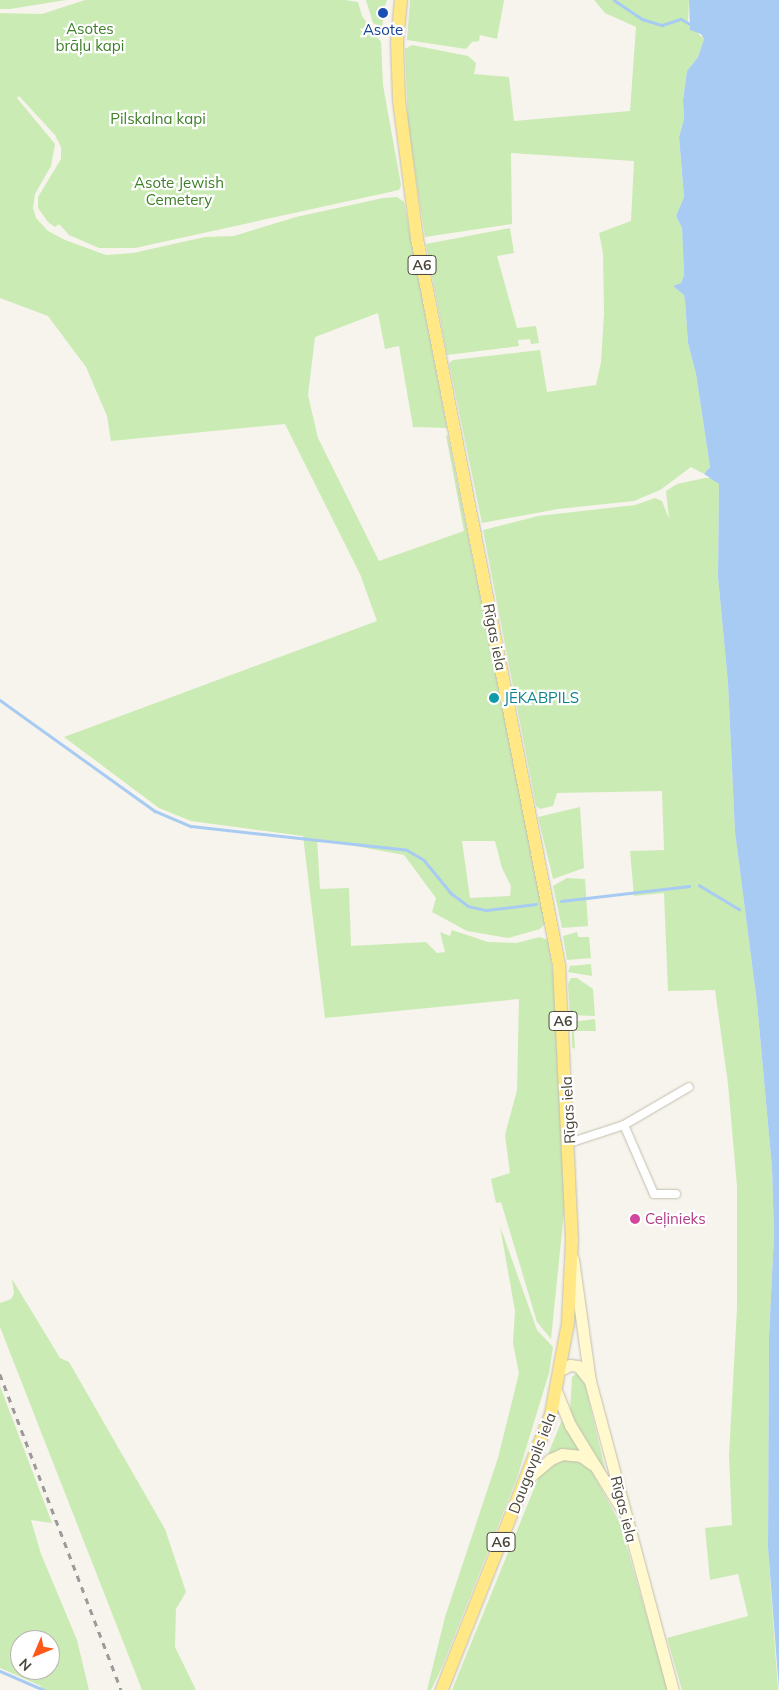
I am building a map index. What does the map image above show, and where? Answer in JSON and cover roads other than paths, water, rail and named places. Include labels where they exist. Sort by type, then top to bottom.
[{"type":"highway","name":"Rīgas iela","points":[[401,0],[397,68],[410,191],[554,932],[561,977],[572,1255]]},
{"type":"highway","name":"Daugavpils iela","points":[[442,1690],[527,1479],[556,1393],[562,1369],[572,1255]]},
{"type":"main road","name":"Rīgas iela","points":[[572,1255],[590,1381],[623,1498],[624,1512],[674,1690]]},
{"type":"main road","points":[[562,1369],[570,1365],[578,1366],[590,1381]]},
{"type":"main road","points":[[556,1393],[595,1466],[624,1512]]},
{"type":"main road","points":[[527,1479],[551,1459],[562,1454],[581,1456],[595,1466]]},
{"type":"street","points":[[569,1144],[624,1125],[689,1087]]},
{"type":"street","points":[[624,1125],[654,1194],[676,1194]]},
{"type":"water","points":[[689,0],[779,0],[779,1690],[768,1548],[769,1337],[774,1234],[772,1168],[757,1003],[735,832],[728,683],[718,577],[719,484],[704,474],[710,467],[696,374],[688,343],[685,301],[684,295],[673,286],[681,283],[684,275],[682,228],[676,216],[684,197],[679,137],[684,119],[683,100],[687,71],[698,57],[704,39],[701,34],[690,30]]},
{"type":"waterway","points":[[614,0],[642,19],[662,25],[681,19],[690,24]]},
{"type":"waterway","points":[[0,700],[155,811],[191,826],[407,850],[424,860],[451,893],[468,906],[486,910],[536,904]]},
{"type":"waterway","points":[[699,885],[739,909]]},
{"type":"waterway","points":[[561,901],[689,886]]},
{"type":"waterway","points":[[0,1671],[44,1690]]},
{"type":"railway","points":[[0,1374],[121,1690]]},
{"type":"place","name":"Asote","points":[[383,13]]},
{"type":"place","name":"JĒKABPILS","points":[[494,698]]},
{"type":"place","name":"Ceļinieks","points":[[635,1219]]},
{"type":"park label","name":"Asotes brāļu kapi","points":[[90,36]]},
{"type":"park label","name":"Pilskalna kapi","points":[[158,119]]},
{"type":"park label","name":"Asote Jewish Cemetery","points":[[179,190]]}]
